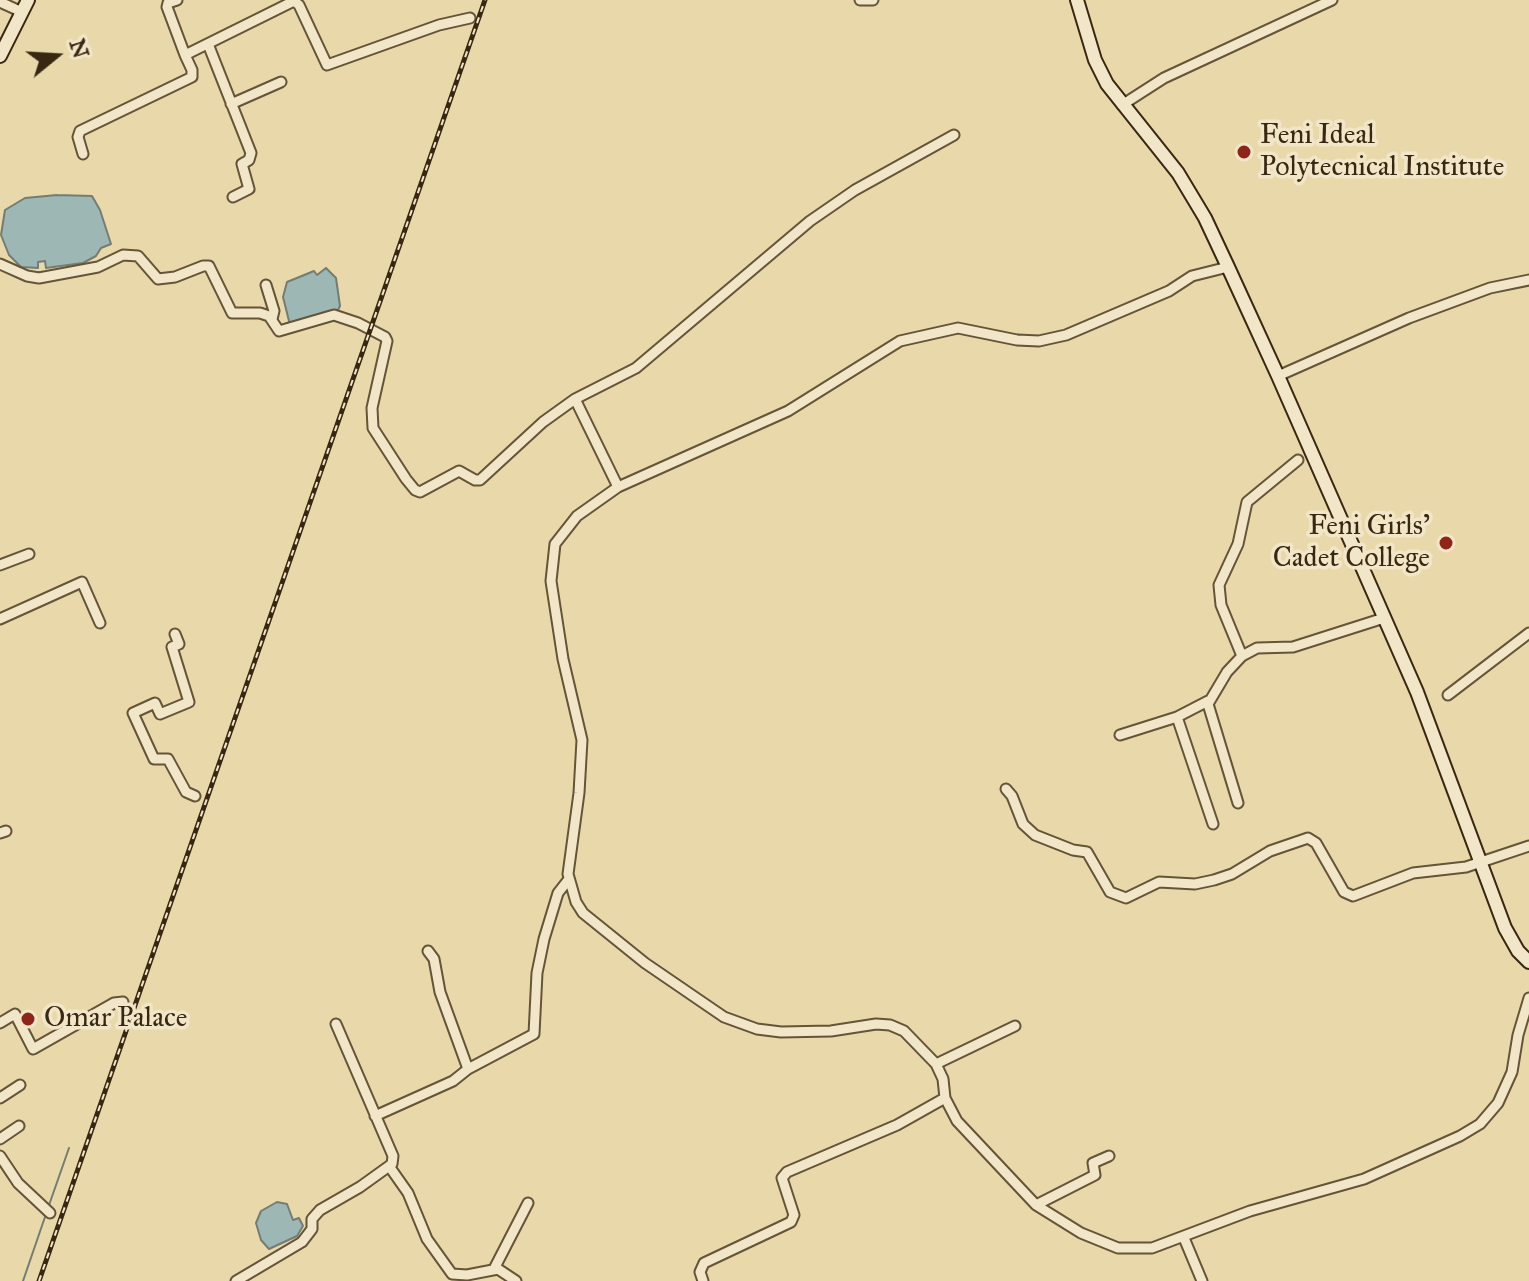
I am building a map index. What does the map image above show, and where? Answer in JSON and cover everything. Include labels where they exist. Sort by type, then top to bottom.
[{"type":"main road","points":[[1077,0],[1095,60],[1122,105],[1178,173],[1205,218],[1417,692],[1505,928],[1518,951],[1529,962]]},
{"type":"main road","points":[[0,56],[25,6]]},
{"type":"street","points":[[83,154],[78,137],[80,131],[192,77],[167,7],[168,3],[177,0]]},
{"type":"street","points":[[860,0],[873,0]]},
{"type":"street","points":[[1122,105],[1164,78],[1332,0]]},
{"type":"street","points":[[185,55],[292,1],[299,5],[327,65],[439,25],[470,18]]},
{"type":"street","points":[[0,2],[25,6]]},
{"type":"street","points":[[208,44],[251,157],[242,164],[249,189],[233,197]]},
{"type":"street","points":[[231,104],[281,82]]},
{"type":"street","points":[[0,264],[39,278],[98,267],[123,255],[138,256],[158,279],[209,266],[232,313],[260,313],[272,319],[279,331],[334,315],[344,316],[385,337],[386,348],[372,408],[373,428],[406,479],[420,492],[459,471],[480,480],[543,422],[575,399],[636,368],[810,221],[855,190],[954,135]]},
{"type":"street","points":[[1228,267],[1192,276],[1169,291],[1066,335],[1039,341],[1017,340],[958,328],[900,341],[774,418],[618,487],[577,516],[555,544],[551,581],[563,659],[582,740],[569,879],[576,902],[583,913],[645,963],[724,1017],[757,1029],[781,1032],[831,1031],[876,1024],[890,1025],[904,1031],[936,1064],[943,1079],[945,1098],[957,1121],[1036,1205],[1091,1238],[1118,1248],[1152,1248],[1250,1211],[1364,1179],[1480,1124],[1498,1103],[1512,1072],[1518,1035],[1529,998]]},
{"type":"street","points":[[1278,376],[1409,318],[1490,288],[1529,280]]},
{"type":"street","points":[[266,285],[274,311],[272,319]]},
{"type":"street","points":[[575,399],[618,487]]},
{"type":"street","points":[[1242,656],[1221,605],[1219,585],[1238,544],[1247,502],[1298,460]]},
{"type":"street","points":[[0,565],[29,554]]},
{"type":"street","points":[[0,619],[82,582],[100,623]]},
{"type":"street","points":[[1120,735],[1177,717],[1208,701],[1227,672],[1242,656],[1257,648],[1293,647],[1384,618]]},
{"type":"street","points":[[1448,695],[1529,633]]},
{"type":"street","points":[[175,634],[179,644],[172,647],[189,702],[160,714],[155,703],[133,713],[154,759],[168,759],[186,792],[195,796]]},
{"type":"street","points":[[1208,701],[1238,803]]},
{"type":"street","points":[[1177,717],[1213,824]]},
{"type":"street","points":[[1006,789],[1023,824],[1035,835],[1073,850],[1087,852],[1110,892],[1126,898],[1159,882],[1195,884],[1214,880],[1232,874],[1270,851],[1308,838],[1316,843],[1344,892],[1353,896],[1413,873],[1481,863],[1529,846]]},
{"type":"street","points":[[375,1116],[453,1081],[468,1069],[536,1031],[537,973],[544,939],[558,893],[569,879]]},
{"type":"street","points":[[428,951],[434,959],[440,992],[468,1069]]},
{"type":"street","points":[[0,1023],[15,1014],[33,1049],[114,1003],[123,1002]]},
{"type":"street","points":[[236,1281],[302,1242],[312,1229],[312,1219],[320,1210],[389,1166],[393,1156],[336,1024]]},
{"type":"street","points":[[936,1064],[1015,1026]]},
{"type":"street","points":[[0,1098],[20,1085]]},
{"type":"street","points":[[703,1281],[700,1272],[704,1263],[791,1222],[794,1215],[782,1178],[787,1172],[897,1125],[945,1098]]},
{"type":"street","points":[[0,1139],[19,1126]]},
{"type":"street","points":[[0,1156],[18,1183],[50,1213]]},
{"type":"street","points":[[1036,1205],[1095,1175],[1093,1163],[1109,1156]]},
{"type":"street","points":[[389,1166],[408,1193],[427,1239],[452,1274],[467,1275],[494,1269],[516,1281]]},
{"type":"street","points":[[494,1269],[528,1203]]},
{"type":"street","points":[[1184,1238],[1202,1281]]},
{"type":"water","points":[[92,196],[111,244],[83,263],[46,268],[45,261],[38,262],[38,268],[21,267],[9,255],[1,235],[5,210],[25,198]]},
{"type":"water","points":[[326,268],[336,278],[340,306],[337,312],[290,325],[283,297],[287,282],[314,271],[317,275]]},
{"type":"water","points":[[277,1202],[287,1204],[293,1220],[299,1218],[303,1226],[297,1236],[269,1249],[261,1240],[256,1223],[261,1211]]},
{"type":"waterway","points":[[48,1208],[69,1148]]},
{"type":"waterway","points":[[23,1281],[46,1214]]},
{"type":"railway","points":[[39,1281],[485,0]]},
{"type":"place","name":"Feni Ideal Polytecnical Institute","points":[[1244,152]]},
{"type":"place","name":"Feni Girls' Cadet College","points":[[1446,543]]},
{"type":"place","name":"Omar Palace","points":[[28,1019]]}]
